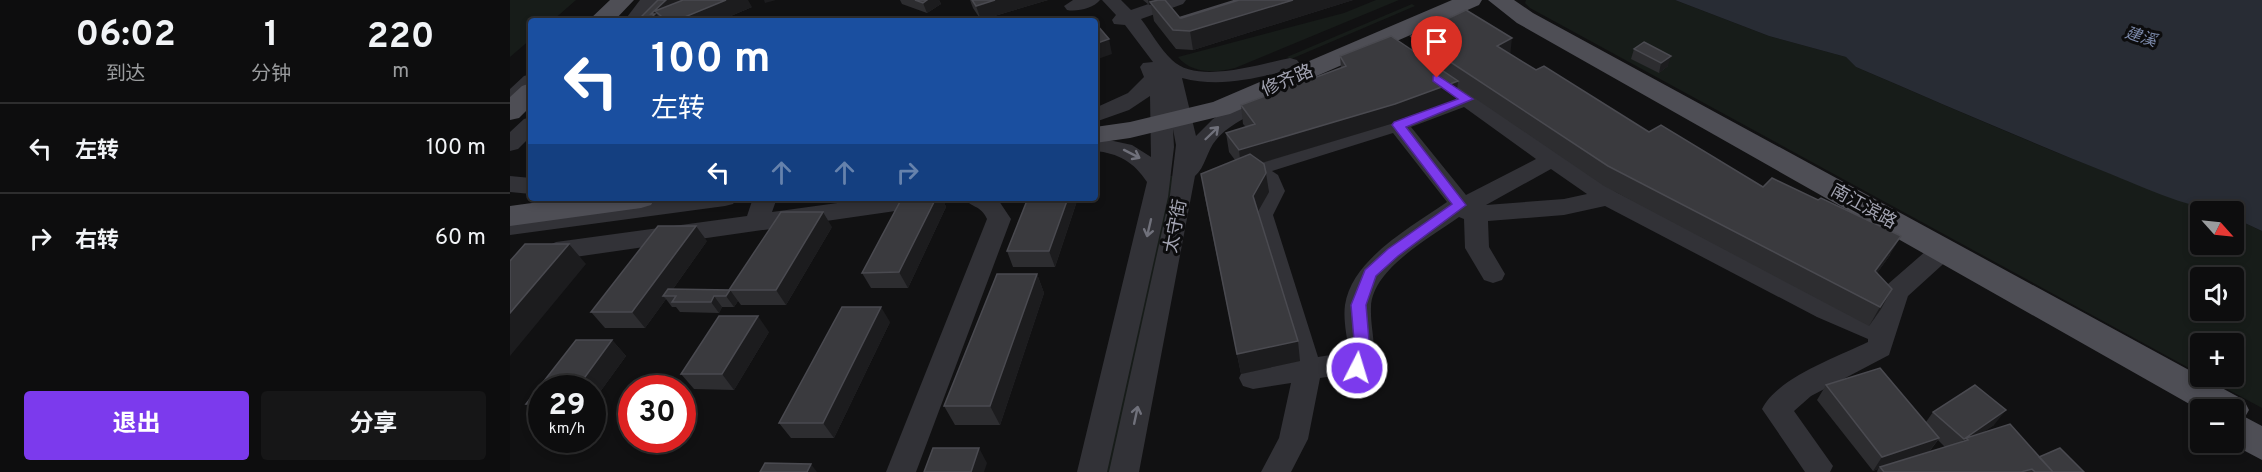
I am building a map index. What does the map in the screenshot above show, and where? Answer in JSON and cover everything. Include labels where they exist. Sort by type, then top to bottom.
[{"type":"main road","points":[[603,18],[623,0]]},
{"type":"main road","points":[[618,18],[636,0]]},
{"type":"main road","name":"修齐路","points":[[1098,134],[1171,113],[1438,0]]},
{"type":"main road","name":"修齐路","points":[[1098,122],[1221,108],[1471,0]]},
{"type":"main road","name":"南江滨路","points":[[1480,0],[1503,17],[1938,254],[2211,399]]},
{"type":"main road","name":"南江滨路","points":[[1499,0],[2190,403]]},
{"type":"main road","points":[[510,112],[528,94]]},
{"type":"main road","points":[[510,127],[528,110]]},
{"type":"main road","points":[[516,207],[599,201]]},
{"type":"main road","name":"南江滨路","points":[[2244,417],[2262,427]]},
{"type":"main road","points":[[2244,434],[2262,444]]},
{"type":"street","points":[[594,18],[613,0]]},
{"type":"street","points":[[635,18],[650,0]]},
{"type":"street","points":[[1073,6],[1091,0]]},
{"type":"street","name":"太守街","points":[[1101,0],[1120,12],[1161,71],[1160,91],[1188,145],[1183,183],[1124,472]]},
{"type":"street","points":[[1120,12],[1177,0]]},
{"type":"street","points":[[1415,63],[1608,198],[1826,310],[1882,334]]},
{"type":"street","points":[[1098,115],[1121,108],[1140,96],[1161,71],[1217,79],[1290,64]]},
{"type":"street","points":[[510,101],[528,83]]},
{"type":"street","points":[[1183,183],[1207,136],[1275,86]]},
{"type":"street","points":[[1226,176],[1254,170],[1398,125],[1467,99]]},
{"type":"street","name":"太守街","points":[[1092,472],[1158,181],[1171,113]]},
{"type":"street","points":[[1398,125],[1462,210],[1477,248],[1493,274]]},
{"type":"street","points":[[510,144],[528,127]]},
{"type":"street","points":[[1098,144],[1119,147],[1138,156],[1147,163],[1158,181]]},
{"type":"street","points":[[1253,378],[1358,364],[1362,352],[1358,305],[1370,274],[1393,252],[1480,199],[1553,159]]},
{"type":"street","points":[[1254,170],[1269,180],[1274,191],[1261,215],[1308,369],[1293,439],[1276,472]]},
{"type":"street","points":[[510,184],[528,186]]},
{"type":"street","points":[[1422,208],[1462,210],[1564,207],[1608,198]]},
{"type":"street","points":[[516,207],[655,201]]},
{"type":"street","points":[[756,223],[764,201]]},
{"type":"street","points":[[510,276],[556,251],[909,201]]},
{"type":"street","points":[[901,472],[999,219],[993,206],[986,201]]},
{"type":"street","points":[[1818,466],[1776,409],[1801,388],[1880,348],[1882,334],[1897,291],[1938,254]]},
{"type":"shaded area","points":[[510,0],[576,0],[555,18],[528,18],[528,42],[510,57]]},
{"type":"shaded area","points":[[1376,0],[1399,0],[1235,68],[1205,71],[1190,67],[1178,57],[1344,13]]},
{"type":"shaded area","points":[[1526,0],[1675,0],[1769,36],[1846,57],[1856,67],[2035,144],[2190,202],[2190,255],[2244,255],[2244,223],[2262,231],[2262,408],[2223,387],[2244,387],[2244,333],[2190,333],[2190,369],[1530,8],[1525,3]]},
{"type":"shaded area","points":[[1412,4],[1415,6],[1291,59],[1287,57]]},
{"type":"shaded area","points":[[1169,176],[1176,176],[1111,472],[1102,472]]},
{"type":"water","name":"建溪","points":[[1675,0],[2262,0],[2262,231],[2244,223],[2244,201],[2190,201],[2190,204],[2187,203],[2013,134],[1856,67],[1846,57],[1769,36]]},
{"type":"building","points":[[658,0],[666,0],[651,14],[655,14],[651,18],[640,18]]},
{"type":"building","points":[[683,0],[726,0],[682,18],[663,18],[655,11]]},
{"type":"building","points":[[972,0],[995,0],[976,6]]},
{"type":"building","points":[[1165,0],[1180,18],[1239,0],[1293,0],[1190,31],[1173,30],[1150,2]]},
{"type":"building","points":[[1236,0],[1239,0],[1181,17]]},
{"type":"building","points":[[1466,10],[1512,38],[1497,46],[1536,70],[1544,66],[1649,132],[1661,125],[1763,187],[1772,178],[1818,200],[1821,198],[1901,236],[1875,271],[1892,289],[1880,307],[1608,166],[1411,36]]},
{"type":"building","points":[[1098,26],[1109,39],[1098,43]]},
{"type":"building","points":[[1391,36],[1458,81],[1395,104],[1239,150],[1226,133],[1255,124],[1241,105],[1346,66],[1340,56]]},
{"type":"building","points":[[1644,42],[1671,56],[1661,63],[1634,49]]},
{"type":"building","points":[[1250,154],[1264,164],[1266,173],[1253,196],[1298,341],[1237,354],[1201,174]]},
{"type":"building","points":[[900,201],[934,201],[899,272],[862,273]]},
{"type":"building","points":[[1027,201],[1067,201],[1049,251],[1007,251]]},
{"type":"building","points":[[781,212],[823,212],[776,290],[729,290]]},
{"type":"building","points":[[658,226],[696,226],[632,312],[591,312]]},
{"type":"building","points":[[525,244],[569,244],[510,313],[510,261]]},
{"type":"building","points":[[997,274],[1037,274],[990,406],[944,406]]},
{"type":"building","points":[[668,289],[730,290],[726,296],[714,296],[711,302],[672,302],[676,296],[663,296]]},
{"type":"building","points":[[842,307],[881,307],[823,423],[779,423]]},
{"type":"building","points":[[719,316],[758,316],[722,374],[681,374]]},
{"type":"building","points":[[576,340],[612,340],[586,375],[549,375]]},
{"type":"building","points":[[1880,368],[1939,438],[1882,457],[1826,385]]},
{"type":"building","points":[[1975,385],[2006,410],[1964,439],[1933,412]]},
{"type":"building","points":[[2010,424],[2053,472],[2035,472],[2032,469],[2021,472],[1884,472],[1880,467],[1968,440],[1966,438]]},
{"type":"building","points":[[933,448],[979,448],[971,472],[924,472]]},
{"type":"building","points":[[2060,448],[2084,472],[2053,472],[2039,457]]},
{"type":"building","points":[[765,463],[811,464],[807,472],[760,472]]},
{"type":"route","points":[[1357,368],[1362,352],[1358,305],[1370,274],[1393,252],[1459,205],[1398,125],[1467,99],[1437,78]]}]
